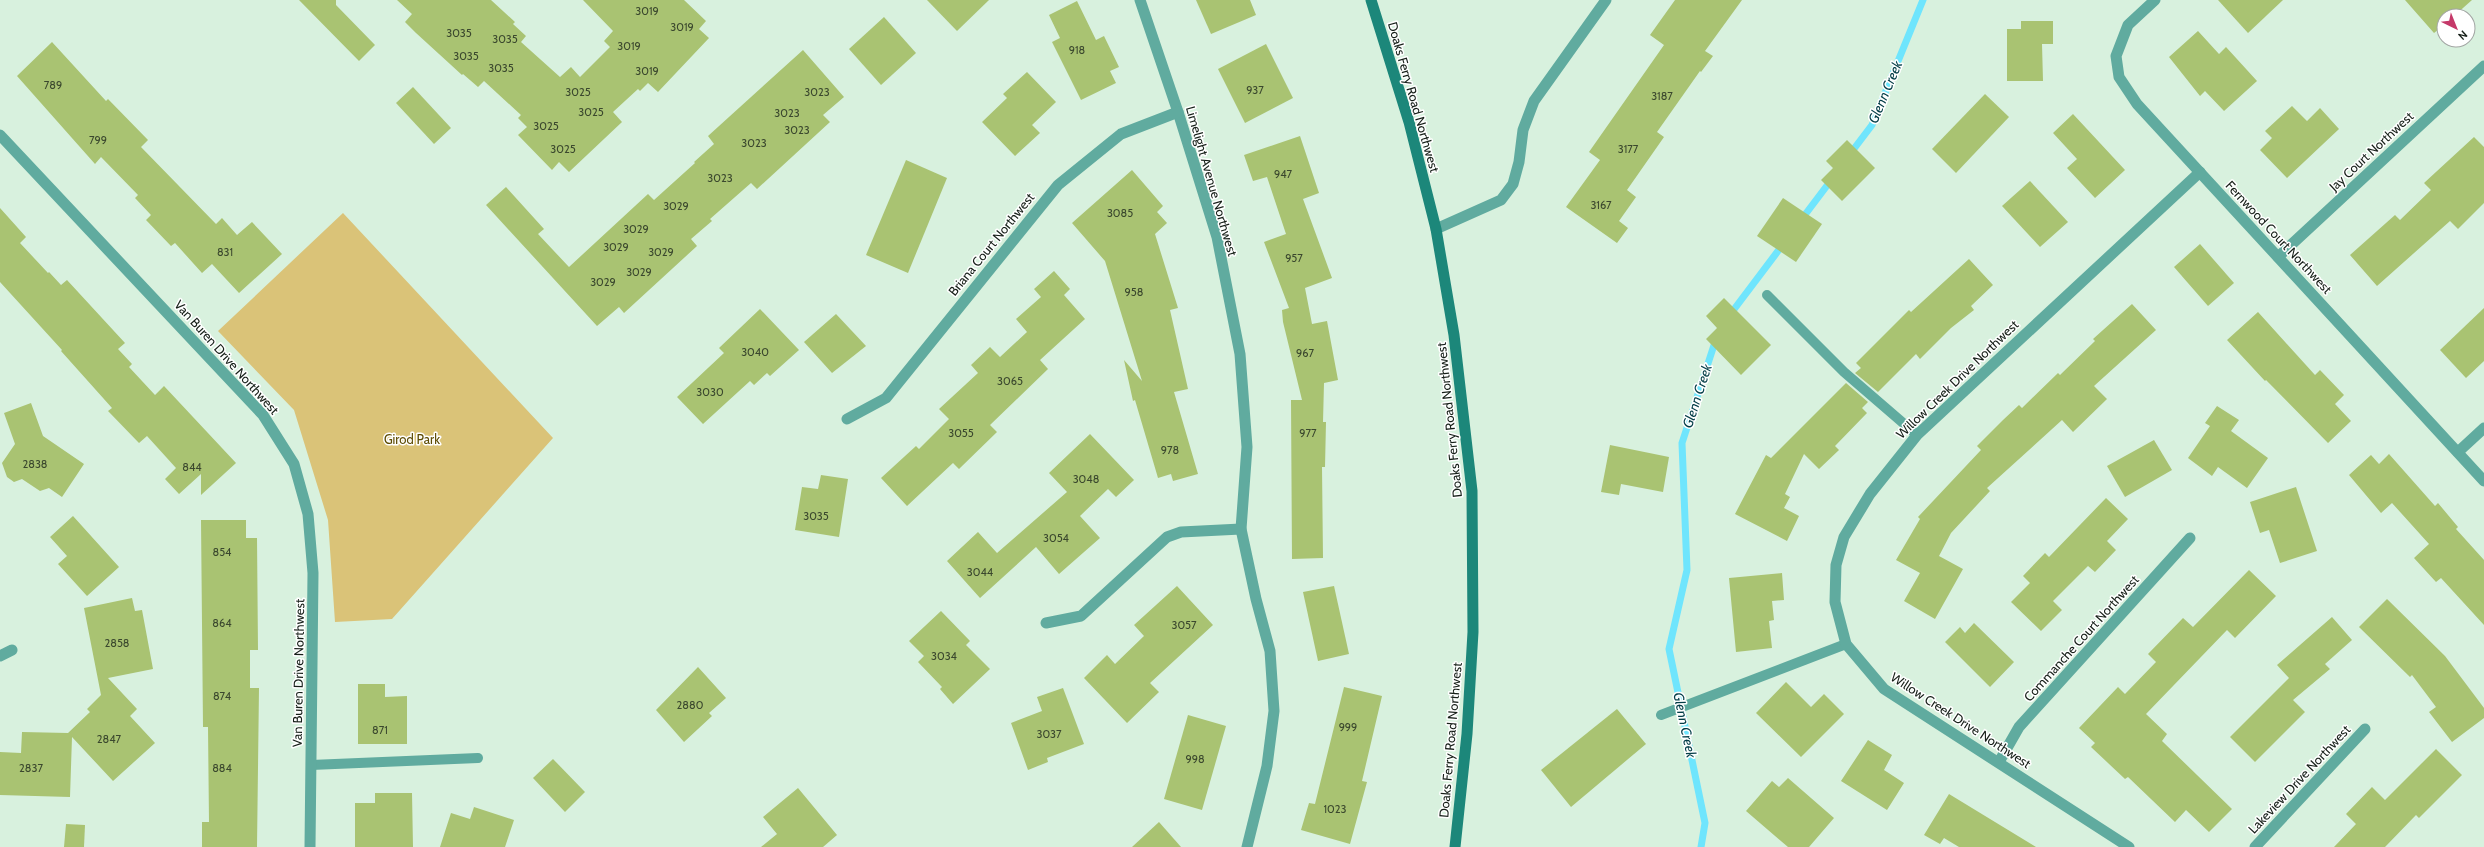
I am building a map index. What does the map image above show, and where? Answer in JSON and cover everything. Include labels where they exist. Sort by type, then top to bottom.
[{"type":"main road","name":"Doaks Ferry Road Northwest","points":[[1371,0],[1408,122],[1436,229],[1454,335],[1472,491],[1473,632],[1467,734],[1455,847]]},
{"type":"street","name":"Limelight Avenue Northwest","points":[[1140,0],[1178,112],[1217,237],[1240,354],[1247,447],[1241,529],[1256,599],[1270,651],[1274,711],[1267,766],[1248,847]]},
{"type":"street","points":[[1436,229],[1501,200],[1513,184],[1520,162],[1523,130],[1534,101],[1606,0]]},
{"type":"street","name":"Fernwood Court Northwest","points":[[2155,0],[2128,25],[2116,56],[2119,78],[2137,104],[2484,481]]},
{"type":"street","name":"Jay Court Northwest","points":[[2278,257],[2484,66]]},
{"type":"street","name":"Briana Court Northwest","points":[[847,419],[886,398],[1058,185],[1121,134],[1178,112]]},
{"type":"street","name":"Van Buren Drive Northwest","points":[[0,134],[263,415],[294,464],[308,514],[313,573],[310,847]]},
{"type":"street","name":"Willow Creek Drive Northwest","points":[[2130,847],[1884,689],[1846,644],[1835,602],[1836,565],[1844,537],[1870,494],[1916,435],[2200,172]]},
{"type":"street","points":[[2458,452],[2484,428]]},
{"type":"street","points":[[1046,623],[1081,616],[1167,537],[1181,532],[1241,529]]},
{"type":"street","name":"Commanche Court Northwest","points":[[1999,762],[2019,727],[2190,538]]},
{"type":"street","points":[[0,656],[12,650]]},
{"type":"street","name":"Lakeview Drive Northwest","points":[[2254,847],[2364,730]]},
{"type":"lane","points":[[1767,295],[1844,372],[1916,435]]},
{"type":"lane","points":[[1661,715],[1846,644]]},
{"type":"lane","points":[[311,765],[478,758]]},
{"type":"green space","name":"Girod Park","points":[[343,213],[553,438],[392,619],[335,622],[328,520],[294,410],[218,331]]},
{"type":"building","points":[[299,0],[336,0],[336,5],[375,45],[359,61]]},
{"type":"building","points":[[397,0],[491,0],[515,22],[513,24],[526,36],[521,42],[560,77],[571,67],[580,77],[610,47],[604,41],[613,31],[583,0],[684,0],[706,21],[699,29],[709,38],[658,92],[648,83],[640,91],[638,89],[613,112],[622,122],[569,172],[559,162],[552,170],[518,135],[527,127],[518,118],[521,115],[484,81],[478,87],[463,74],[462,75],[416,33],[405,22],[412,14]]},
{"type":"building","points":[[927,0],[989,0],[957,31]]},
{"type":"building","points":[[1196,0],[1250,0],[1256,15],[1211,34]]},
{"type":"building","points":[[1675,0],[1742,0],[1705,51],[1713,56],[1701,72],[1700,71],[1657,132],[1664,137],[1627,190],[1636,197],[1619,221],[1628,228],[1617,243],[1566,207],[1600,160],[1589,152],[1664,45],[1650,35]]},
{"type":"building","points":[[2218,0],[2283,0],[2248,33]]},
{"type":"building","points":[[2405,0],[2472,0],[2463,8],[2436,8],[2436,31],[2434,33]]},
{"type":"building","points":[[1077,1],[1096,40],[1104,36],[1119,67],[1110,71],[1116,83],[1081,100],[1052,42],[1060,38],[1049,15]]},
{"type":"building","points":[[884,17],[916,53],[881,85],[849,49]]},
{"type":"building","points":[[2021,21],[2053,21],[2053,44],[2042,44],[2043,81],[2007,81],[2007,29],[2021,29]]},
{"type":"building","points":[[2198,31],[2219,54],[2226,47],[2257,81],[2224,111],[2205,91],[2200,96],[2169,57]]},
{"type":"building","points":[[52,42],[106,101],[108,99],[148,140],[141,147],[216,224],[222,218],[237,235],[252,222],[282,254],[239,293],[212,264],[202,273],[175,243],[171,246],[146,220],[151,215],[135,198],[138,195],[101,157],[95,164],[17,76]]},
{"type":"building","points":[[1266,44],[1293,98],[1245,123],[1218,69]]},
{"type":"building","points":[[803,50],[844,97],[823,115],[830,122],[757,189],[751,183],[710,219],[712,221],[691,239],[697,246],[624,313],[619,307],[597,326],[486,205],[506,187],[544,229],[538,234],[569,267],[648,194],[654,200],[695,163],[694,162],[714,144],[708,136]]},
{"type":"building","points":[[1027,72],[1056,102],[1032,125],[1040,133],[1015,156],[982,122],[1007,98],[1003,94]]},
{"type":"building","points":[[413,87],[451,128],[434,144],[396,103]]},
{"type":"building","points":[[1985,94],[2009,117],[1956,173],[1932,149]]},
{"type":"building","points":[[2292,106],[2307,121],[2320,108],[2339,129],[2287,178],[2260,150],[2272,138],[2265,131]]},
{"type":"building","points":[[2073,114],[2125,170],[2095,198],[2067,168],[2077,159],[2053,133]]},
{"type":"building","points":[[1300,136],[1319,193],[1303,199],[1332,278],[1305,288],[1312,324],[1327,321],[1338,380],[1324,383],[1323,422],[1326,422],[1325,467],[1322,467],[1323,558],[1292,559],[1291,400],[1302,400],[1283,322],[1282,310],[1289,308],[1264,242],[1286,234],[1267,177],[1253,181],[1244,155]]},
{"type":"building","points":[[2474,137],[2484,147],[2484,203],[2458,229],[2450,221],[2377,286],[2350,255],[2395,215],[2400,220],[2431,190],[2424,183]]},
{"type":"building","points":[[1847,140],[1875,168],[1842,201],[1821,180],[1833,168],[1826,161]]},
{"type":"building","points":[[906,160],[947,178],[908,273],[866,255]]},
{"type":"building","points":[[1132,170],[1163,206],[1157,212],[1167,223],[1155,234],[1178,308],[1170,310],[1188,389],[1174,392],[1198,474],[1173,481],[1171,474],[1158,478],[1135,400],[1133,401],[1124,360],[1142,381],[1105,261],[1072,223]]},
{"type":"building","points":[[2030,181],[2068,222],[2040,247],[2002,206]]},
{"type":"building","points":[[1783,198],[1822,224],[1796,262],[1757,236]]},
{"type":"building","points":[[0,208],[26,237],[20,243],[61,285],[67,280],[125,343],[118,349],[132,364],[129,367],[155,395],[164,386],[236,463],[201,495],[201,474],[179,494],[165,479],[176,468],[147,436],[139,443],[108,411],[112,408],[0,282]]},
{"type":"building","points":[[2200,244],[2234,283],[2208,306],[2174,267]]},
{"type":"building","points":[[1969,259],[1993,285],[1971,306],[1974,310],[1951,328],[1920,359],[1916,354],[1878,392],[1855,373],[1861,368],[1856,363],[1909,310],[1911,312]]},
{"type":"building","points":[[1054,271],[1070,289],[1064,295],[1085,319],[1040,360],[1048,369],[990,425],[997,432],[959,469],[953,463],[907,506],[881,478],[916,446],[919,449],[949,419],[939,409],[978,373],[971,365],[990,347],[1000,357],[1027,332],[1016,319],[1041,297],[1034,289]]},
{"type":"building","points":[[1724,298],[1771,345],[1741,375],[1706,339],[1717,328],[1706,316]]},
{"type":"building","points":[[2132,304],[2156,330],[2094,386],[2107,399],[2073,432],[2062,420],[1987,488],[1990,491],[1951,533],[1939,556],[1963,569],[1935,619],[1904,601],[1920,573],[1896,560],[1920,519],[1918,517],[1981,450],[1977,446],[2003,420],[2019,405],[2022,408],[2058,373],[2060,375],[2095,341],[2093,339]]},
{"type":"building","points":[[2484,308],[2484,361],[2466,378],[2440,350]]},
{"type":"building","points":[[760,309],[799,350],[770,376],[767,373],[754,385],[750,381],[703,424],[677,397],[724,353],[719,348]]},
{"type":"building","points":[[2258,312],[2315,375],[2320,370],[2344,395],[2335,404],[2351,421],[2328,443],[2266,380],[2265,381],[2227,340]]},
{"type":"building","points":[[836,314],[866,346],[832,373],[804,342]]},
{"type":"building","points":[[1846,383],[1868,402],[1862,408],[1867,413],[1835,446],[1839,450],[1819,469],[1804,454],[1785,494],[1790,497],[1784,508],[1799,516],[1787,541],[1735,514],[1766,455],[1771,458]]},
{"type":"building","points":[[31,403],[43,436],[84,464],[62,497],[49,488],[40,491],[22,479],[14,482],[7,477],[2,463],[15,444],[4,413]]},
{"type":"building","points":[[2217,406],[2239,420],[2231,431],[2268,458],[2247,488],[2218,467],[2212,476],[2188,458],[2210,426],[2205,423]]},
{"type":"building","points":[[1090,434],[1134,480],[1116,497],[1108,489],[1080,516],[1100,538],[1059,574],[1036,547],[980,598],[947,561],[978,532],[997,553],[1067,492],[1049,473]]},
{"type":"building","points":[[2154,440],[2172,470],[2125,497],[2107,466]]},
{"type":"building","points":[[1610,445],[1669,457],[1663,492],[1621,484],[1619,495],[1601,492]]},
{"type":"building","points":[[2389,454],[2435,506],[2438,503],[2458,527],[2456,529],[2484,560],[2484,625],[2441,578],[2436,582],[2414,558],[2429,544],[2392,503],[2381,513],[2349,475],[2371,455],[2379,464]]},
{"type":"building","points":[[821,475],[848,479],[839,537],[795,530],[802,487],[818,489]]},
{"type":"building","points":[[2296,487],[2317,551],[2280,563],[2269,530],[2260,533],[2250,502]]},
{"type":"building","points":[[2106,498],[2128,519],[2107,541],[2116,550],[2095,572],[2088,566],[2053,601],[2062,610],[2041,631],[2011,602],[2030,583],[2023,576],[2045,553],[2049,557]]},
{"type":"building","points":[[73,516],[119,567],[87,596],[58,564],[67,556],[50,537]]},
{"type":"building","points":[[201,520],[246,520],[246,538],[257,538],[258,650],[250,650],[250,688],[259,688],[257,847],[202,847],[202,822],[209,822],[208,727],[203,727]]},
{"type":"building","points":[[2249,570],[2276,596],[2235,638],[2227,630],[2146,714],[2167,734],[2162,741],[2232,809],[2209,832],[2186,810],[2175,822],[2128,777],[2125,779],[2091,747],[2095,743],[2079,728],[2118,687],[2125,694],[2156,662],[2148,654],[2183,618],[2193,627]]},
{"type":"building","points":[[1782,573],[1784,600],[1772,601],[1774,620],[1769,621],[1772,648],[1736,652],[1729,578]]},
{"type":"building","points":[[1177,586],[1213,625],[1150,683],[1159,692],[1127,723],[1084,678],[1107,655],[1115,664],[1144,636],[1134,625]]},
{"type":"building","points":[[1334,586],[1349,654],[1318,661],[1303,592]]},
{"type":"building","points":[[132,598],[135,611],[142,610],[153,669],[108,678],[137,709],[130,716],[155,743],[113,781],[72,737],[70,797],[0,795],[0,752],[21,753],[22,732],[68,733],[90,712],[87,709],[101,695],[84,608]]},
{"type":"building","points":[[2387,599],[2445,656],[2484,708],[2484,718],[2452,742],[2429,712],[2436,707],[2412,675],[2410,677],[2359,627]]},
{"type":"building","points":[[941,611],[970,641],[966,645],[990,669],[953,704],[940,689],[942,687],[918,662],[924,656],[909,641]]},
{"type":"building","points":[[2332,617],[2352,640],[2325,664],[2330,669],[2293,700],[2305,712],[2255,762],[2230,737],[2289,678],[2277,665]]},
{"type":"building","points":[[1974,623],[2014,662],[1990,687],[1945,642],[1960,627],[1965,633]]},
{"type":"building","points":[[698,667],[726,698],[709,713],[712,716],[684,742],[656,710]]},
{"type":"building","points":[[1786,682],[1811,707],[1824,694],[1844,714],[1801,757],[1756,713]]},
{"type":"building","points":[[358,684],[385,684],[385,697],[407,696],[407,744],[358,744]]},
{"type":"building","points":[[1344,687],[1382,696],[1362,781],[1367,782],[1350,844],[1301,830],[1309,803],[1315,804]]},
{"type":"building","points":[[1063,688],[1084,744],[1047,758],[1048,762],[1028,770],[1011,723],[1042,711],[1037,697]]},
{"type":"building","points":[[1617,709],[1646,744],[1571,807],[1541,770]]},
{"type":"building","points":[[1188,715],[1226,726],[1202,810],[1164,799]]},
{"type":"building","points":[[1868,740],[1892,755],[1884,770],[1904,783],[1887,810],[1841,781]]},
{"type":"building","points":[[2436,749],[2462,775],[2419,818],[2416,815],[2385,847],[2334,847],[2356,824],[2346,814],[2372,787],[2385,800]]},
{"type":"building","points":[[553,759],[585,792],[565,812],[533,778]]},
{"type":"building","points":[[1788,778],[1834,818],[1809,847],[1788,847],[1746,811],[1772,781],[1779,787]]},
{"type":"building","points":[[798,788],[837,835],[823,847],[761,847],[777,834],[763,817]]},
{"type":"building","points":[[375,793],[412,793],[413,847],[355,847],[355,803],[375,803]]},
{"type":"building","points":[[1949,794],[2036,847],[1959,847],[1944,838],[1940,844],[1924,835]]},
{"type":"building","points":[[474,807],[514,820],[505,847],[440,847],[451,813],[470,819]]},
{"type":"building","points":[[1159,822],[1181,847],[1132,847]]},
{"type":"building","points":[[66,824],[85,825],[84,847],[64,847]]},
{"type":"waterway","name":"Glenn Creek","points":[[1850,154],[1872,125],[1923,0]]},
{"type":"waterway","name":"Glenn Creek","points":[[1801,220],[1832,179]]},
{"type":"waterway","name":"Glenn Creek","points":[[1729,316],[1784,243]]},
{"type":"waterway","name":"Glenn Creek","points":[[1701,847],[1705,823],[1669,649],[1687,570],[1682,443],[1716,339]]}]
